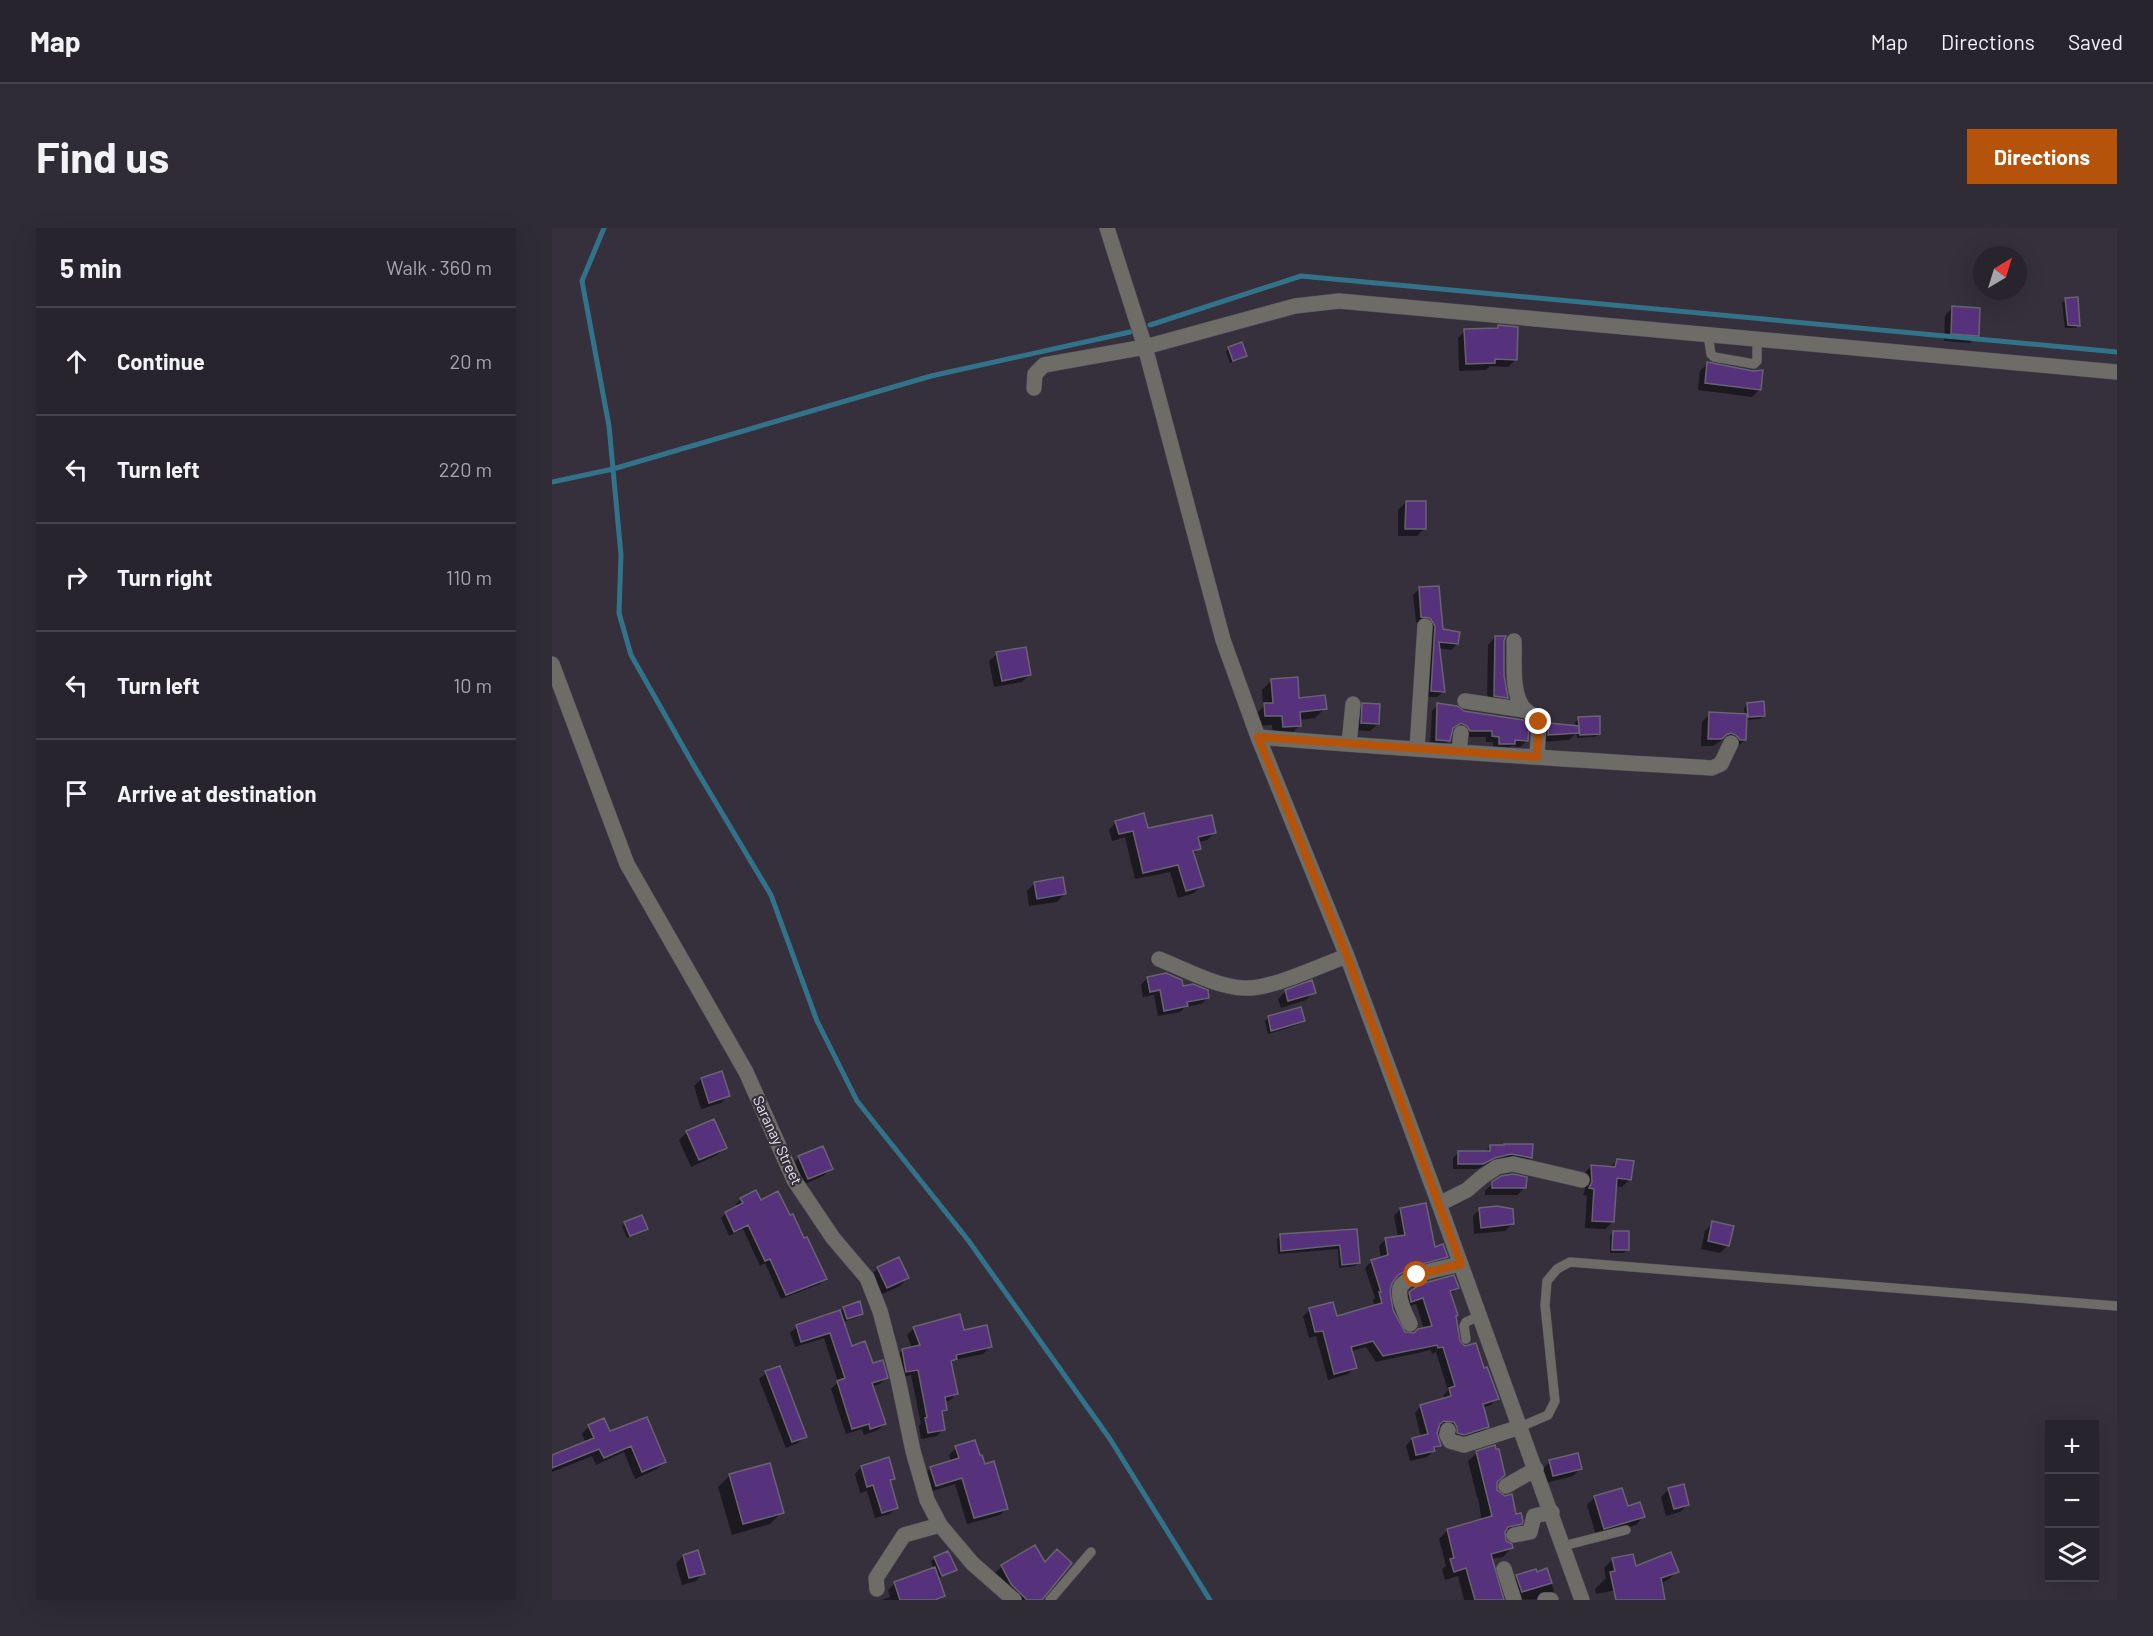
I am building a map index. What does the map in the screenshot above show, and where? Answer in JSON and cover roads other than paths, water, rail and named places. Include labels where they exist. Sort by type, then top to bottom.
[{"type":"street","points":[[1107,228],[1145,347],[1222,640],[1258,737],[1347,956],[1552,1512],[1582,1600]]},
{"type":"street","points":[[1034,388],[1035,374],[1044,365],[1145,347],[1295,306],[1340,301],[2117,372]]},
{"type":"street","points":[[1417,749],[1425,626]]},
{"type":"street","points":[[1514,641],[1516,689],[1524,710]]},
{"type":"street","name":"Saranay Street","points":[[552,664],[627,864],[746,1072],[794,1180],[833,1238],[867,1278],[880,1311],[922,1483],[940,1525],[972,1563],[1014,1600]]},
{"type":"street","points":[[1465,701],[1524,710],[1537,718],[1539,722],[1537,757]]},
{"type":"street","points":[[1350,744],[1353,704]]},
{"type":"street","points":[[1459,752],[1461,733]]},
{"type":"street","points":[[1258,737],[1712,768],[1721,764],[1731,743]]},
{"type":"street","points":[[1160,960],[1222,984],[1245,989],[1270,984],[1347,956]]},
{"type":"street","points":[[1439,1204],[1467,1190],[1497,1167],[1513,1164],[1582,1179]]},
{"type":"street","points":[[1410,1324],[1401,1301],[1400,1289],[1404,1282],[1417,1275],[1461,1264]]},
{"type":"street","points":[[1448,1430],[1447,1435],[1450,1441],[1464,1445],[1520,1427]]},
{"type":"street","points":[[1506,1485],[1536,1469]]},
{"type":"street","points":[[1514,1534],[1530,1532],[1533,1517],[1552,1512]]},
{"type":"street","points":[[877,1588],[876,1578],[904,1535],[940,1525]]},
{"type":"street","points":[[1504,1569],[1514,1600]]},
{"type":"street","points":[[1545,1600],[1551,1600]]},
{"type":"lane","points":[[1708,335],[1711,354],[1714,357],[1744,364],[1754,364],[1757,361],[1756,339]]},
{"type":"lane","points":[[1520,1427],[1548,1415],[1556,1401],[1545,1305],[1547,1281],[1557,1269],[1570,1263],[2117,1306]]},
{"type":"lane","points":[[1466,1339],[1464,1326],[1466,1322],[1480,1316]]},
{"type":"lane","points":[[1563,1546],[1626,1530]]},
{"type":"lane","points":[[1050,1600],[1091,1552]]},
{"type":"waterway","points":[[604,228],[582,281],[609,426],[621,555],[619,613],[631,655],[771,895],[817,1021],[857,1101],[968,1240],[1110,1439],[1210,1600]]},
{"type":"waterway","points":[[1150,325],[1301,276],[2117,352]]},
{"type":"waterway","points":[[552,482],[613,469],[931,376],[1130,332]]}]
